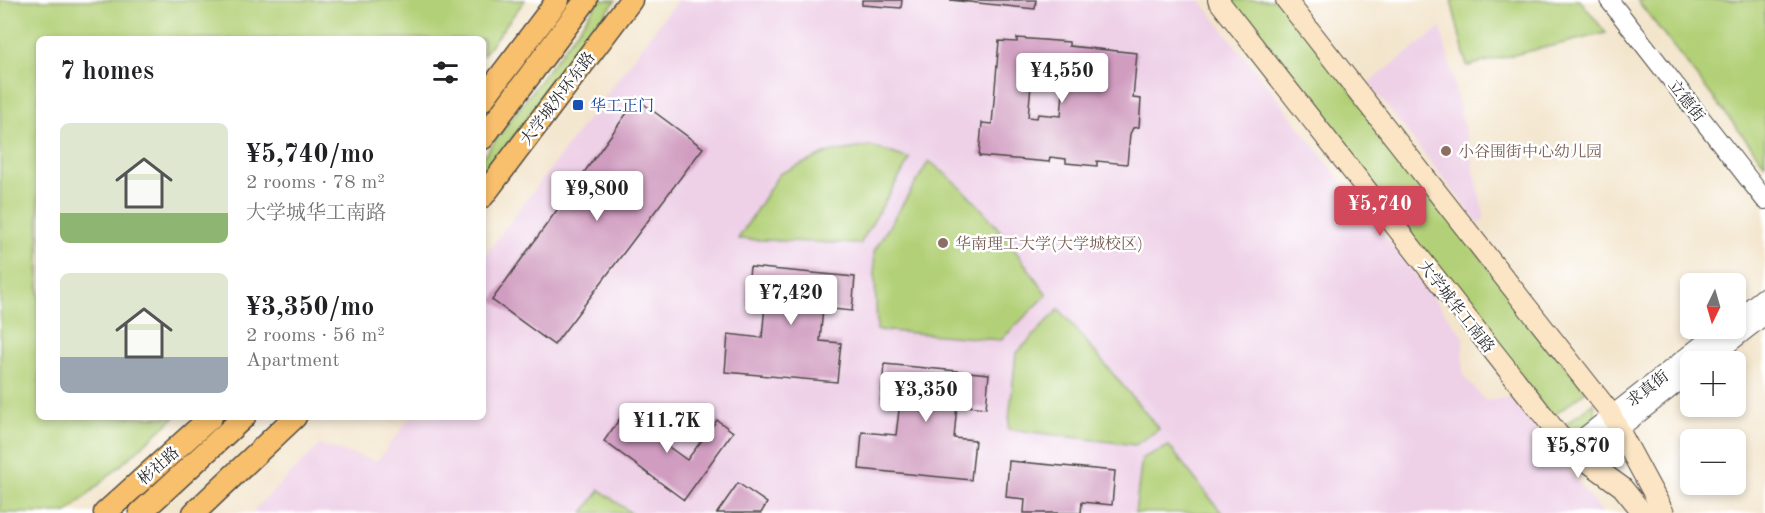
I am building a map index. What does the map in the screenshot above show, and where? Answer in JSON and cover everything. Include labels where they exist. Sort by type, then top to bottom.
[{"type":"main road","points":[[486,95],[558,0]]},
{"type":"main road","points":[[486,134],[586,0]]},
{"type":"main road","name":"大学城外环东路","points":[[486,192],[631,0]]},
{"type":"main road","name":"大学城华工南路","points":[[1218,0],[1576,453],[1622,487],[1643,513]]},
{"type":"main road","points":[[1286,0],[1615,422],[1664,513]]},
{"type":"main road","name":"彬社路","points":[[105,513],[208,420]]},
{"type":"main road","points":[[140,513],[241,420]]},
{"type":"main road","points":[[194,513],[292,420]]},
{"type":"main road","points":[[217,443],[227,438],[243,442],[248,459],[242,468]]},
{"type":"street","name":"立德街","points":[[1609,0],[1765,200]]},
{"type":"street","points":[[1746,311],[1765,296]]},
{"type":"street","points":[[1720,351],[1765,315]]},
{"type":"street","name":"求真街","points":[[1576,453],[1710,339]]},
{"type":"street","name":"求真街","points":[[1615,422],[1680,380]]},
{"type":"shaded area","name":"华南理工大学(大学城校区)","points":[[677,0],[1200,0],[1463,336],[1463,375],[1486,401],[1511,397],[1602,513],[251,513],[320,445],[377,461],[408,420],[486,420],[486,254]]},
{"type":"shaded area","name":"小谷围街中心幼儿园","points":[[1441,27],[1485,218],[1478,223],[1369,83]]},
{"type":"green space","points":[[0,0],[525,0],[486,51],[486,36],[36,36],[36,420],[172,420],[67,513],[0,513]]},
{"type":"green space","points":[[600,0],[616,0],[486,173],[486,153]]},
{"type":"green space","points":[[1225,0],[1280,0],[1586,391],[1552,417]]},
{"type":"green space","points":[[1451,0],[1580,0],[1606,33],[1467,66]]},
{"type":"green space","points":[[1637,0],[1765,0],[1765,164]]},
{"type":"green space","points":[[870,146],[910,159],[860,244],[738,239],[779,174],[827,153]]},
{"type":"green space","points":[[929,161],[964,190],[994,223],[1047,295],[1001,340],[877,330],[874,251]]},
{"type":"green space","points":[[1059,309],[1159,429],[1135,445],[1008,429],[1016,354]]},
{"type":"green space","points":[[1594,402],[1596,418],[1576,432],[1561,428]]},
{"type":"green space","points":[[1169,446],[1222,513],[1135,513],[1142,458]]},
{"type":"green space","points":[[600,490],[631,513],[583,513]]},
{"type":"building","points":[[862,0],[902,0],[901,8],[862,5]]},
{"type":"building","points":[[950,0],[1036,0],[1035,9]]},
{"type":"building","points":[[1017,38],[1069,42],[1069,46],[1137,53],[1133,98],[1141,99],[1139,127],[1133,128],[1130,134],[1127,164],[1097,161],[1097,166],[1066,163],[1066,159],[1050,157],[1049,162],[979,156],[982,123],[992,124],[999,41],[1017,42]],"holes":[[[1032,75],[1064,80],[1061,116],[1038,114],[1037,118],[1028,117]]]},
{"type":"building","points":[[637,99],[703,148],[554,345],[492,300]]},
{"type":"building","points":[[750,267],[855,277],[852,311],[823,308],[820,341],[841,343],[837,382],[725,372],[728,334],[762,338],[765,305],[746,303]]},
{"type":"building","points":[[884,364],[989,374],[986,408],[957,405],[954,438],[975,440],[971,480],[859,469],[862,432],[896,435],[900,402],[881,400]]},
{"type":"building","points":[[623,414],[687,460],[717,420],[733,432],[684,500],[604,441]]},
{"type":"building","points":[[1009,461],[1115,471],[1112,505],[1082,502],[1081,513],[1024,513],[1025,499],[1006,497]]},
{"type":"building","points":[[738,483],[767,503],[761,513],[717,513]]},
{"type":"place","name":"华工正门","points":[[578,105]]},
{"type":"place","name":"小谷围街中心幼儿园","points":[[1446,151]]},
{"type":"place","name":"华南理工大学(大学城校区)","points":[[943,243]]}]
